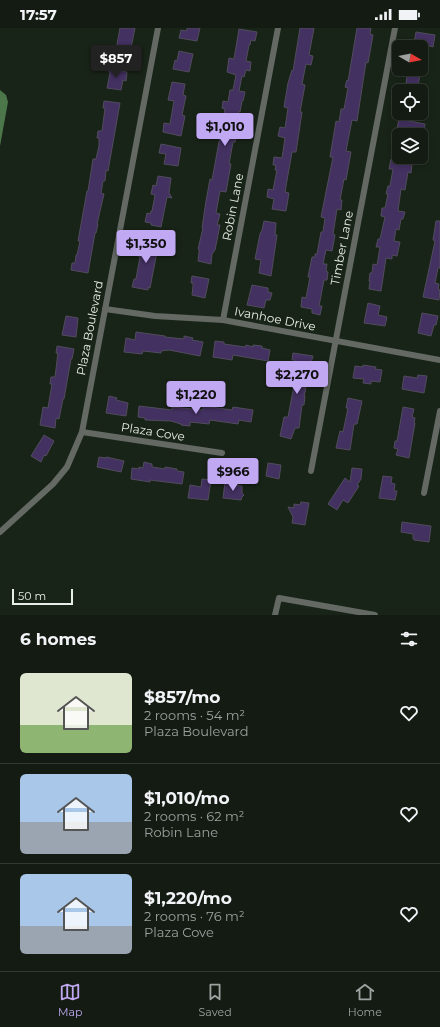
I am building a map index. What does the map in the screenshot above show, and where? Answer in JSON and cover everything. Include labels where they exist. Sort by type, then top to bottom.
[{"type":"street","name":"Plaza Boulevard","points":[[0,532],[53,484],[68,467],[82,432],[158,28]]},
{"type":"street","name":"Robin Lane","points":[[223,320],[278,28]]},
{"type":"street","name":"Timber Lane","points":[[311,471],[395,28]]},
{"type":"street","name":"Ivanhoe Drive","points":[[104,309],[155,316],[223,320],[335,342],[440,360]]},
{"type":"street","points":[[424,493],[440,411]]},
{"type":"street","name":"Plaza Cove","points":[[82,432],[222,453]]},
{"type":"street","points":[[275,615],[279,598],[375,615]]},
{"type":"shaded area","points":[[0,90],[6,95],[8,102],[0,146]]},
{"type":"building","points":[[120,28],[135,28],[129,58],[115,55]]},
{"type":"building","points":[[187,28],[200,28],[197,41],[179,38],[181,30],[187,31]]},
{"type":"building","points":[[300,28],[314,28],[309,55],[313,56],[311,65],[306,64],[302,84],[305,85],[300,112],[302,112],[296,152],[292,152],[285,192],[289,193],[286,211],[272,209],[274,199],[267,197],[268,189],[273,190],[277,170],[275,170],[276,165],[273,165],[274,157],[282,158],[285,138],[278,136],[280,127],[285,128],[288,108],[284,107],[288,83],[292,70],[293,71]]},
{"type":"building","points":[[357,28],[371,28],[370,34],[373,35],[368,63],[366,62],[357,121],[352,120],[346,151],[351,152],[346,180],[344,179],[340,200],[342,200],[341,210],[337,209],[332,251],[326,250],[323,264],[327,264],[326,271],[328,272],[327,280],[324,280],[319,306],[322,306],[320,315],[312,313],[312,309],[301,307],[302,297],[306,298],[312,257],[315,257],[315,254],[317,254],[321,232],[323,232],[325,218],[321,217],[333,157],[330,157],[336,121],[339,122],[341,109],[344,109],[348,88],[345,87],[347,80],[348,81]]},
{"type":"building","points":[[239,29],[257,32],[255,41],[251,40],[249,45],[246,61],[251,62],[250,71],[246,70],[244,77],[242,76],[239,91],[245,92],[240,112],[239,111],[235,133],[237,134],[235,142],[233,142],[226,192],[220,191],[216,213],[220,214],[217,225],[220,225],[215,250],[212,254],[211,264],[198,261],[198,249],[203,228],[210,179],[212,180],[225,109],[222,108],[223,101],[228,102],[230,90],[233,90],[236,75],[227,72],[229,58],[234,59]]},
{"type":"building","points":[[416,32],[435,35],[433,47],[428,46],[428,40],[415,40]]},
{"type":"building","points":[[179,51],[193,54],[189,72],[173,69],[175,60],[177,61]]},
{"type":"building","points":[[106,68],[127,72],[126,81],[123,80],[121,90],[107,88],[110,73]]},
{"type":"building","points":[[407,76],[420,76],[418,84],[406,84]]},
{"type":"building","points":[[172,82],[185,84],[183,95],[186,96],[182,115],[185,116],[181,136],[163,132],[164,123],[170,124],[174,101],[168,100]]},
{"type":"building","points":[[104,101],[120,103],[108,171],[106,170],[105,181],[103,181],[101,193],[104,194],[88,273],[71,270],[72,263],[75,263],[80,241],[78,241],[93,159],[96,159],[99,146],[99,138],[97,138],[98,131],[102,131],[105,108],[103,108]]},
{"type":"building","points":[[399,120],[425,124],[424,128],[397,128]]},
{"type":"building","points":[[161,144],[181,148],[178,166],[164,164],[166,154],[159,153]]},
{"type":"building","points":[[391,159],[392,164],[412,164],[411,173],[408,172],[405,190],[401,189],[398,211],[405,212],[403,219],[401,219],[399,230],[396,229],[394,241],[400,242],[397,256],[392,255],[392,259],[386,258],[381,291],[369,289],[369,281],[373,264],[377,265],[380,247],[376,247],[378,239],[380,239],[385,217],[381,216],[382,208],[385,208],[388,194],[386,194],[388,186],[390,186],[393,169],[389,169]]},
{"type":"building","points":[[158,176],[171,178],[169,193],[172,198],[167,197],[161,227],[145,222],[147,213],[150,214],[152,211],[155,195],[151,194],[153,185],[156,186]]},
{"type":"building","points":[[264,221],[276,223],[275,235],[277,235],[271,276],[259,273],[261,260],[255,259]]},
{"type":"building","points":[[436,221],[440,221],[440,268],[438,268],[435,283],[439,284],[439,300],[423,297],[435,241],[433,240]]},
{"type":"building","points":[[143,238],[156,240],[155,252],[157,252],[150,288],[148,287],[148,290],[132,287],[134,279],[136,279],[140,257],[138,256]]},
{"type":"building","points":[[192,276],[209,279],[205,298],[192,295]]},
{"type":"building","points":[[252,285],[268,288],[268,292],[272,293],[270,300],[266,300],[264,308],[247,305]]},
{"type":"building","points":[[368,303],[380,306],[378,315],[387,317],[385,326],[364,323]]},
{"type":"building","points":[[422,313],[438,316],[431,336],[418,333]]},
{"type":"building","points":[[66,316],[78,318],[76,337],[62,335]]},
{"type":"building","points":[[136,332],[184,339],[184,336],[193,338],[192,340],[203,342],[200,356],[169,350],[161,351],[161,353],[143,351],[142,354],[124,352],[126,338],[135,340]]},
{"type":"building","points":[[215,341],[245,347],[246,345],[253,347],[253,345],[262,346],[262,348],[270,350],[268,361],[233,355],[232,360],[213,357]]},
{"type":"building","points":[[57,346],[74,349],[64,399],[59,419],[56,418],[55,428],[40,425],[43,407],[48,408],[52,384],[50,384],[51,377],[55,377],[58,353],[56,353]]},
{"type":"building","points":[[293,353],[313,356],[308,373],[306,373],[304,405],[302,405],[299,428],[295,428],[291,439],[280,436],[284,417],[288,417],[296,375],[296,369],[293,369],[295,360],[292,360]]},
{"type":"building","points":[[363,365],[376,367],[375,369],[382,370],[380,382],[371,381],[371,384],[363,383],[364,379],[353,378],[355,366],[363,367]]},
{"type":"building","points":[[418,375],[427,376],[424,393],[402,389],[404,376],[417,378]]},
{"type":"building","points":[[109,396],[117,398],[116,400],[128,403],[126,416],[106,413]]},
{"type":"building","points":[[348,398],[362,401],[357,424],[354,424],[350,450],[336,448],[340,431],[343,432],[348,408],[346,408]]},
{"type":"building","points":[[139,406],[172,410],[172,407],[203,410],[203,406],[232,410],[233,407],[253,410],[251,422],[239,420],[238,424],[210,420],[209,424],[190,422],[190,426],[181,425],[171,421],[145,420],[145,418],[138,417]]},
{"type":"building","points":[[403,407],[414,409],[412,417],[415,418],[415,423],[409,458],[396,455],[398,449],[394,448],[395,441],[397,441]]},
{"type":"building","points":[[44,435],[54,441],[41,462],[31,456]]},
{"type":"building","points":[[99,457],[124,461],[121,472],[97,467]]},
{"type":"building","points":[[144,462],[152,464],[152,467],[165,469],[165,467],[184,472],[182,484],[131,479],[132,468],[143,468]]},
{"type":"building","points":[[268,463],[281,465],[279,479],[266,476]]},
{"type":"building","points":[[352,468],[362,469],[361,479],[357,485],[359,486],[348,503],[343,500],[337,510],[328,504],[345,478],[350,482]]},
{"type":"building","points":[[383,476],[392,477],[391,483],[395,484],[394,491],[397,491],[395,500],[379,498]]},
{"type":"building","points":[[202,479],[211,480],[208,500],[188,498],[190,485],[201,487]]},
{"type":"building","points":[[225,482],[233,482],[232,485],[242,486],[242,493],[244,495],[241,500],[223,498]]},
{"type":"building","points":[[301,502],[309,503],[305,525],[292,523],[293,517],[288,507],[294,508],[294,504],[300,505]]},
{"type":"building","points":[[402,522],[431,526],[429,542],[414,540],[413,534],[401,532]]}]
